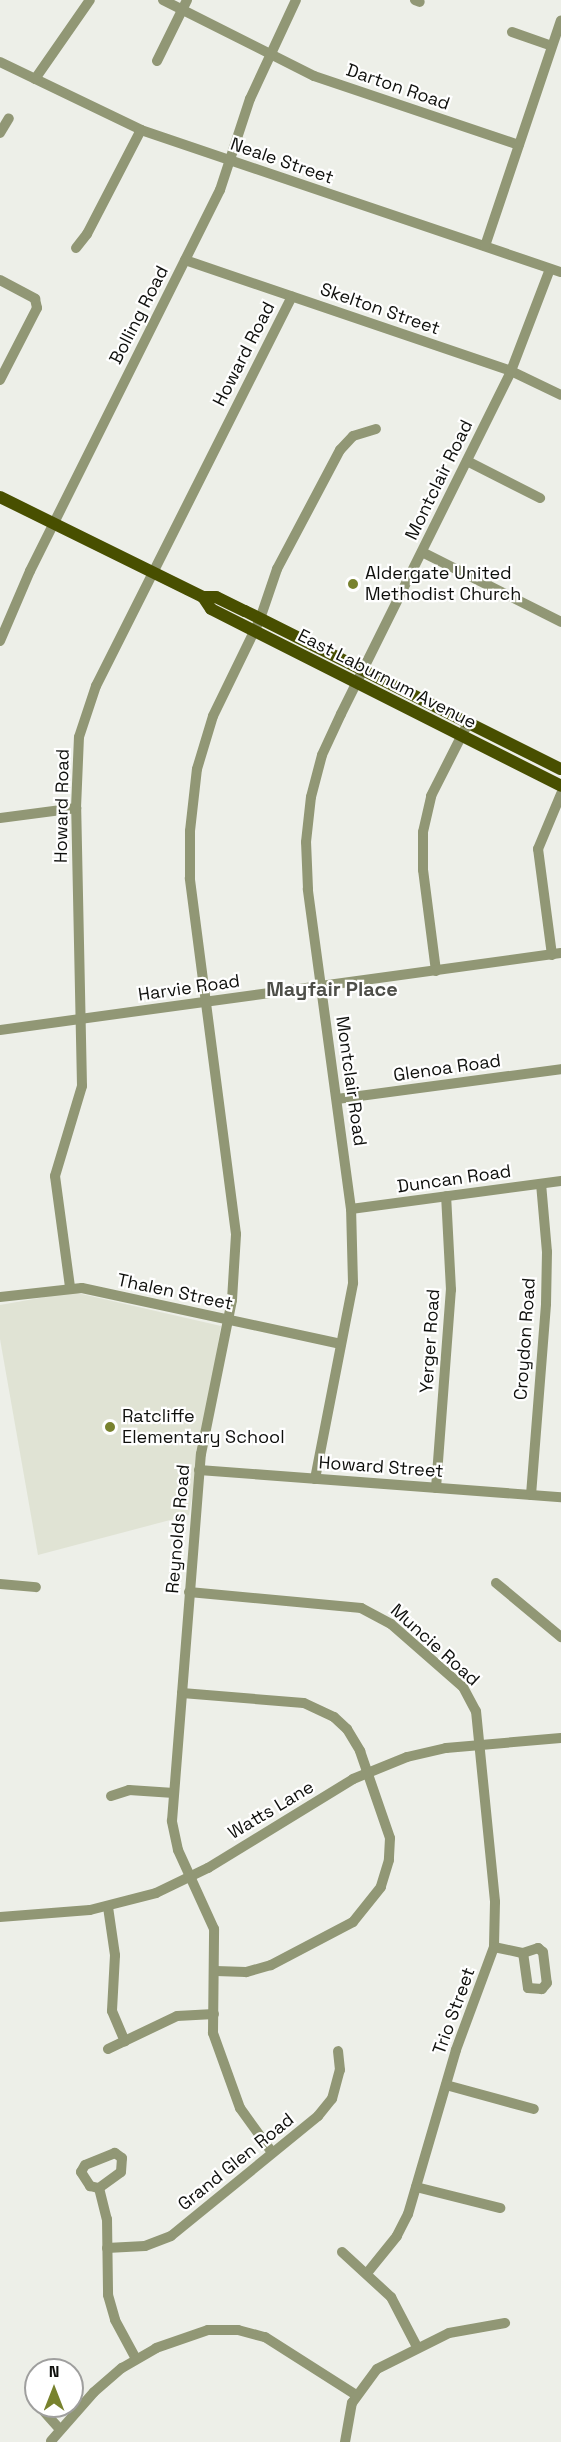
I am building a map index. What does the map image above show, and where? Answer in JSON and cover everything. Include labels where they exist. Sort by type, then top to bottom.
[{"type":"main road","name":"East Laburnum Avenue","points":[[0,497],[203,597],[216,597],[561,769]]},
{"type":"main road","name":"East Laburnum Avenue","points":[[203,597],[211,609],[561,786]]},
{"type":"street","points":[[36,79],[90,0]]},
{"type":"street","name":"Darton Road","points":[[163,0],[185,5],[269,56],[322,79],[519,145]]},
{"type":"street","name":"Bolling Road","points":[[0,641],[53,524],[220,190],[229,160],[269,56],[296,0]]},
{"type":"street","points":[[157,61],[185,5]]},
{"type":"street","points":[[485,246],[561,20]]},
{"type":"street","points":[[512,32],[552,46]]},
{"type":"street","name":"Neale Street","points":[[0,62],[141,130],[556,270]]},
{"type":"street","points":[[0,133],[9,118]]},
{"type":"street","points":[[75,248],[87,234],[141,130]]},
{"type":"street","name":"Skelton Street","points":[[185,261],[511,370],[561,395]]},
{"type":"street","name":"Montclair Road","points":[[315,1479],[353,1283],[351,1209],[308,889],[306,842],[309,808],[322,755],[511,370],[556,270]]},
{"type":"street","points":[[0,280],[35,299],[37,308],[0,380]]},
{"type":"street","name":"Howard Road","points":[[70,1287],[55,1176],[61,1146],[81,1098],[75,765],[83,726],[96,686],[292,296]]},
{"type":"street","name":"Reynolds Road","points":[[271,2151],[240,2108],[213,2033],[216,1971],[214,1929],[178,1850],[172,1821],[199,1470],[228,1321],[236,1234],[190,878],[190,831],[197,769],[213,716],[260,619],[277,569],[340,450],[353,436],[376,429]]},
{"type":"street","points":[[466,461],[540,498]]},
{"type":"street","points":[[422,552],[561,622]]},
{"type":"street","points":[[436,971],[423,870],[423,832],[431,796],[468,723]]},
{"type":"street","points":[[556,954],[538,849],[561,794]]},
{"type":"street","points":[[0,818],[76,808]]},
{"type":"street","name":"Harvie Road","points":[[0,1030],[556,954]]},
{"type":"street","name":"Glenoa Road","points":[[337,1099],[561,1069]]},
{"type":"street","name":"Duncan Road","points":[[351,1209],[561,1181]]},
{"type":"street","name":"Croydon Road","points":[[531,1496],[546,1304],[547,1252],[541,1184]]},
{"type":"street","name":"Yerger Road","points":[[436,1488],[451,1290],[446,1196]]},
{"type":"street","name":"Thalen Street","points":[[0,1297],[70,1287],[342,1344]]},
{"type":"street","name":"Howard Street","points":[[199,1470],[561,1497]]},
{"type":"street","points":[[496,1583],[561,1637]]},
{"type":"street","points":[[0,1584],[36,1587]]},
{"type":"street","name":"Muncie Road","points":[[189,1592],[342,1604],[375,1614],[462,1687],[476,1711],[480,1744]]},
{"type":"street","points":[[182,1693],[314,1706],[347,1729],[368,1771],[390,1838],[386,1874],[373,1902],[338,1932],[271,1965],[246,1972],[216,1971]]},
{"type":"street","name":"Watts Lane","points":[[0,1917],[108,1907],[156,1893],[190,1877],[368,1771],[425,1752],[480,1744],[561,1738]]},
{"type":"street","name":"Trio Street","points":[[368,2273],[397,2236],[416,2187],[446,2085],[494,1947],[495,1902],[480,1744]]},
{"type":"street","points":[[111,1796],[129,1790],[174,1793]]},
{"type":"street","points":[[108,1907],[115,1955],[112,2011],[125,2041]]},
{"type":"street","points":[[494,1947],[524,1953]]},
{"type":"street","points":[[108,2049],[177,2016],[214,2014]]},
{"type":"street","name":"Grand Glen Road","points":[[106,2248],[145,2246],[171,2236],[271,2151],[318,2116],[332,2099],[340,2070],[338,2051]]},
{"type":"street","points":[[446,2085],[534,2109]]},
{"type":"street","points":[[416,2187],[500,2208]]},
{"type":"street","points":[[99,2188],[106,2219],[111,2308],[136,2359]]},
{"type":"street","points":[[342,2252],[368,2273],[391,2297],[417,2347]]},
{"type":"street","points":[[345,2442],[348,2415],[356,2395],[377,2369],[417,2347],[463,2328],[505,2323]]},
{"type":"street","points":[[51,2441],[94,2392],[136,2359],[195,2333],[238,2330],[280,2344],[356,2395]]},
{"type":"street","points":[[50,2418],[60,2429]]},
{"type":"shaded area","name":"Ratcliffe Elementary School","points":[[73,1292],[221,1326],[189,1515],[38,1555],[0,1339],[0,1305]]},
{"type":"place","name":"Aldergate United Methodist Church","points":[[353,584]]},
{"type":"place","name":"Ratcliffe Elementary School","points":[[110,1427]]},
{"type":"district","name":"Mayfair Place","points":[[332,989]]}]
